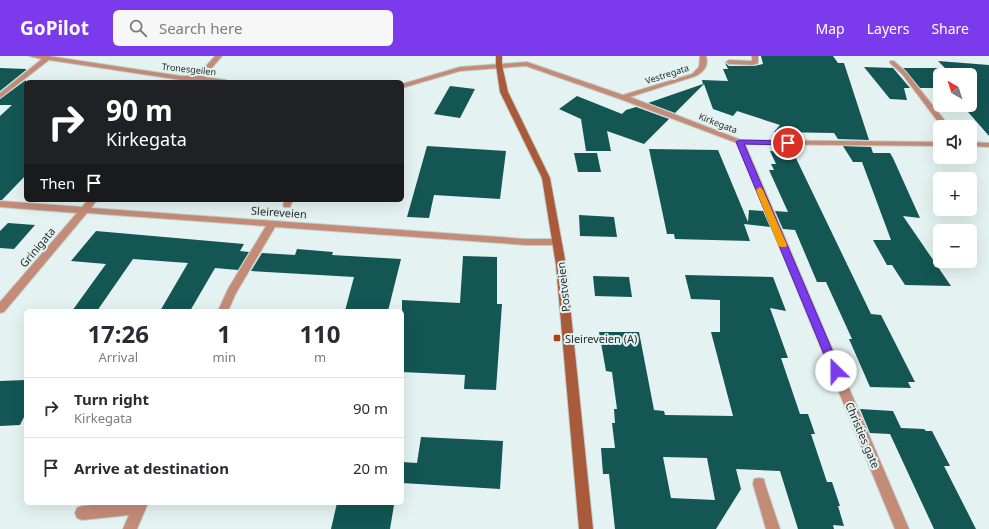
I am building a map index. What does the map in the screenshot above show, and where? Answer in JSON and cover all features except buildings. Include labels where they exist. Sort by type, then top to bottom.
[{"type":"street","name":"Tronesgeilen","points":[[32,56],[62,58],[196,80]]},
{"type":"street","points":[[196,80],[220,56]]},
{"type":"street","name":"Vestregata","points":[[623,97],[694,75],[702,70],[705,62],[703,56]]},
{"type":"street","points":[[729,62],[753,63],[756,62],[754,56]]},
{"type":"street","points":[[0,96],[48,58]]},
{"type":"street","points":[[404,85],[460,68],[499,60]]},
{"type":"street","name":"Kirkegata","points":[[499,60],[527,64],[623,97],[740,142],[933,144]]},
{"type":"street","name":"Postveien","points":[[499,60],[504,92],[546,178],[561,265],[586,529]]},
{"type":"street","points":[[892,62],[904,72],[941,120]]},
{"type":"street","name":"Christies gate","points":[[740,142],[902,529]]},
{"type":"street","points":[[977,144],[989,144]]},
{"type":"street","name":"Grinigata","points":[[0,309],[91,202]]},
{"type":"street","name":"Sleireveien","points":[[0,204],[526,242],[556,242]]},
{"type":"street","points":[[225,309],[232,292],[272,224]]},
{"type":"street","points":[[759,484],[773,529]]},
{"type":"street","points":[[82,513],[140,505]]},
{"type":"street","points":[[130,529],[140,505]]},
{"type":"slow traffic","points":[[760,190],[783,245]]},
{"type":"place","name":"Sleireveien (A)","points":[[557,338]]},
{"type":"route","points":[[788,143],[740,142],[836,371]]}]
